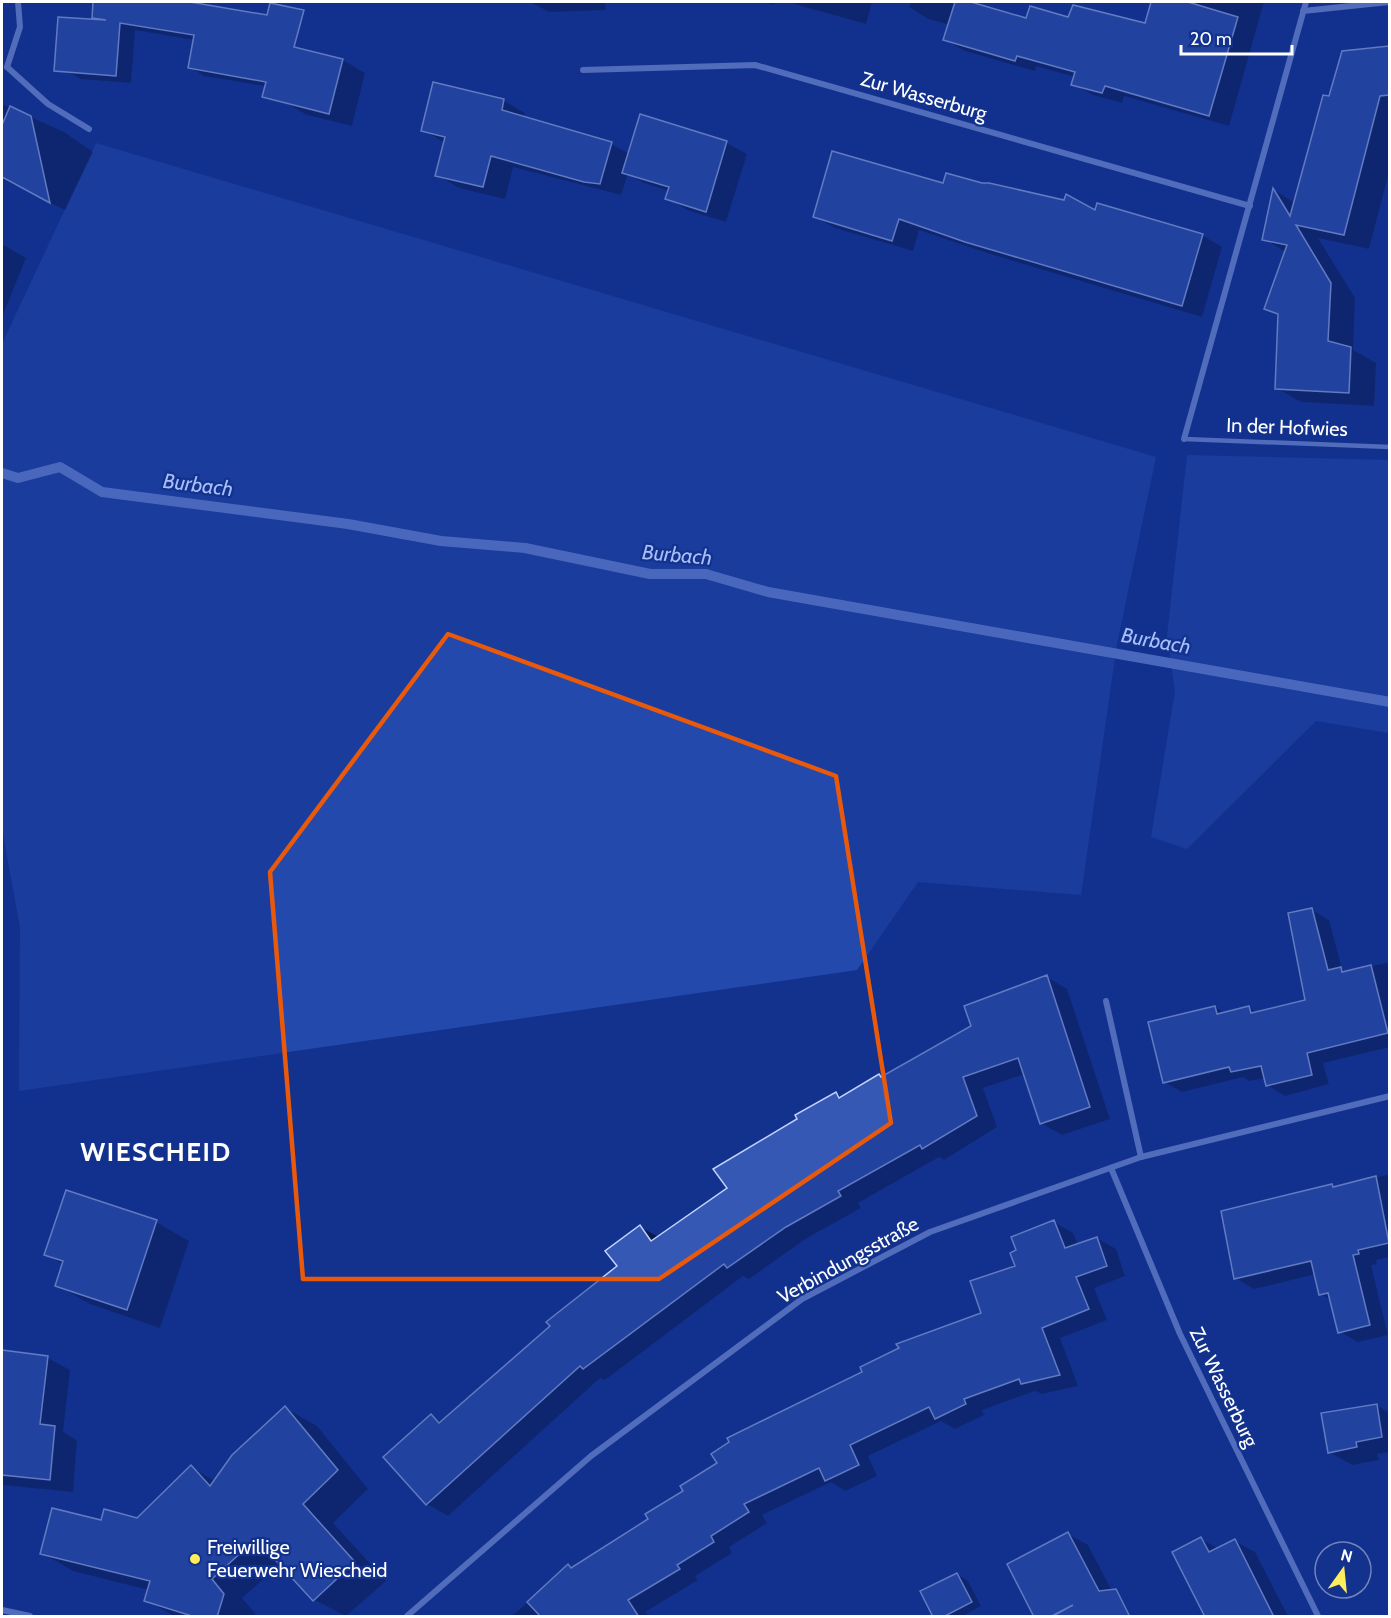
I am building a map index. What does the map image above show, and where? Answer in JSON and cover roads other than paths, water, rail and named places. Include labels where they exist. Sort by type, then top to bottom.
[{"type":"street","points":[[18,2],[20,27],[4,67],[48,104],[89,129]]},
{"type":"street","points":[[1184,439],[1306,2]]},
{"type":"street","points":[[1303,11],[1389,2]]},
{"type":"street","name":"Zur Wasserburg","points":[[583,70],[755,65],[1250,206]]},
{"type":"street","points":[[1106,1001],[1141,1158]]},
{"type":"street","name":"Verbindungsstraße","points":[[407,1617],[591,1456],[802,1299],[930,1232],[1111,1168],[1141,1158],[1389,1096]]},
{"type":"street","name":"Zur Wasserburg","points":[[1111,1168],[1180,1334],[1318,1617]]},
{"type":"street","points":[[2,1610],[30,1617]]},
{"type":"lane","name":"In der Hofwies","points":[[1184,439],[1389,447]]},
{"type":"waterway","name":"Burbach","points":[[2,473],[18,478],[60,467],[102,492],[348,524],[441,541],[525,548],[650,574],[706,574],[768,592],[1390,702]]},
{"type":"place","name":"Freiwillige Feuerwehr Wiescheid","points":[[195,1559]]},
{"type":"district","name":"WIESCHEID","points":[[156,1152]]}]
